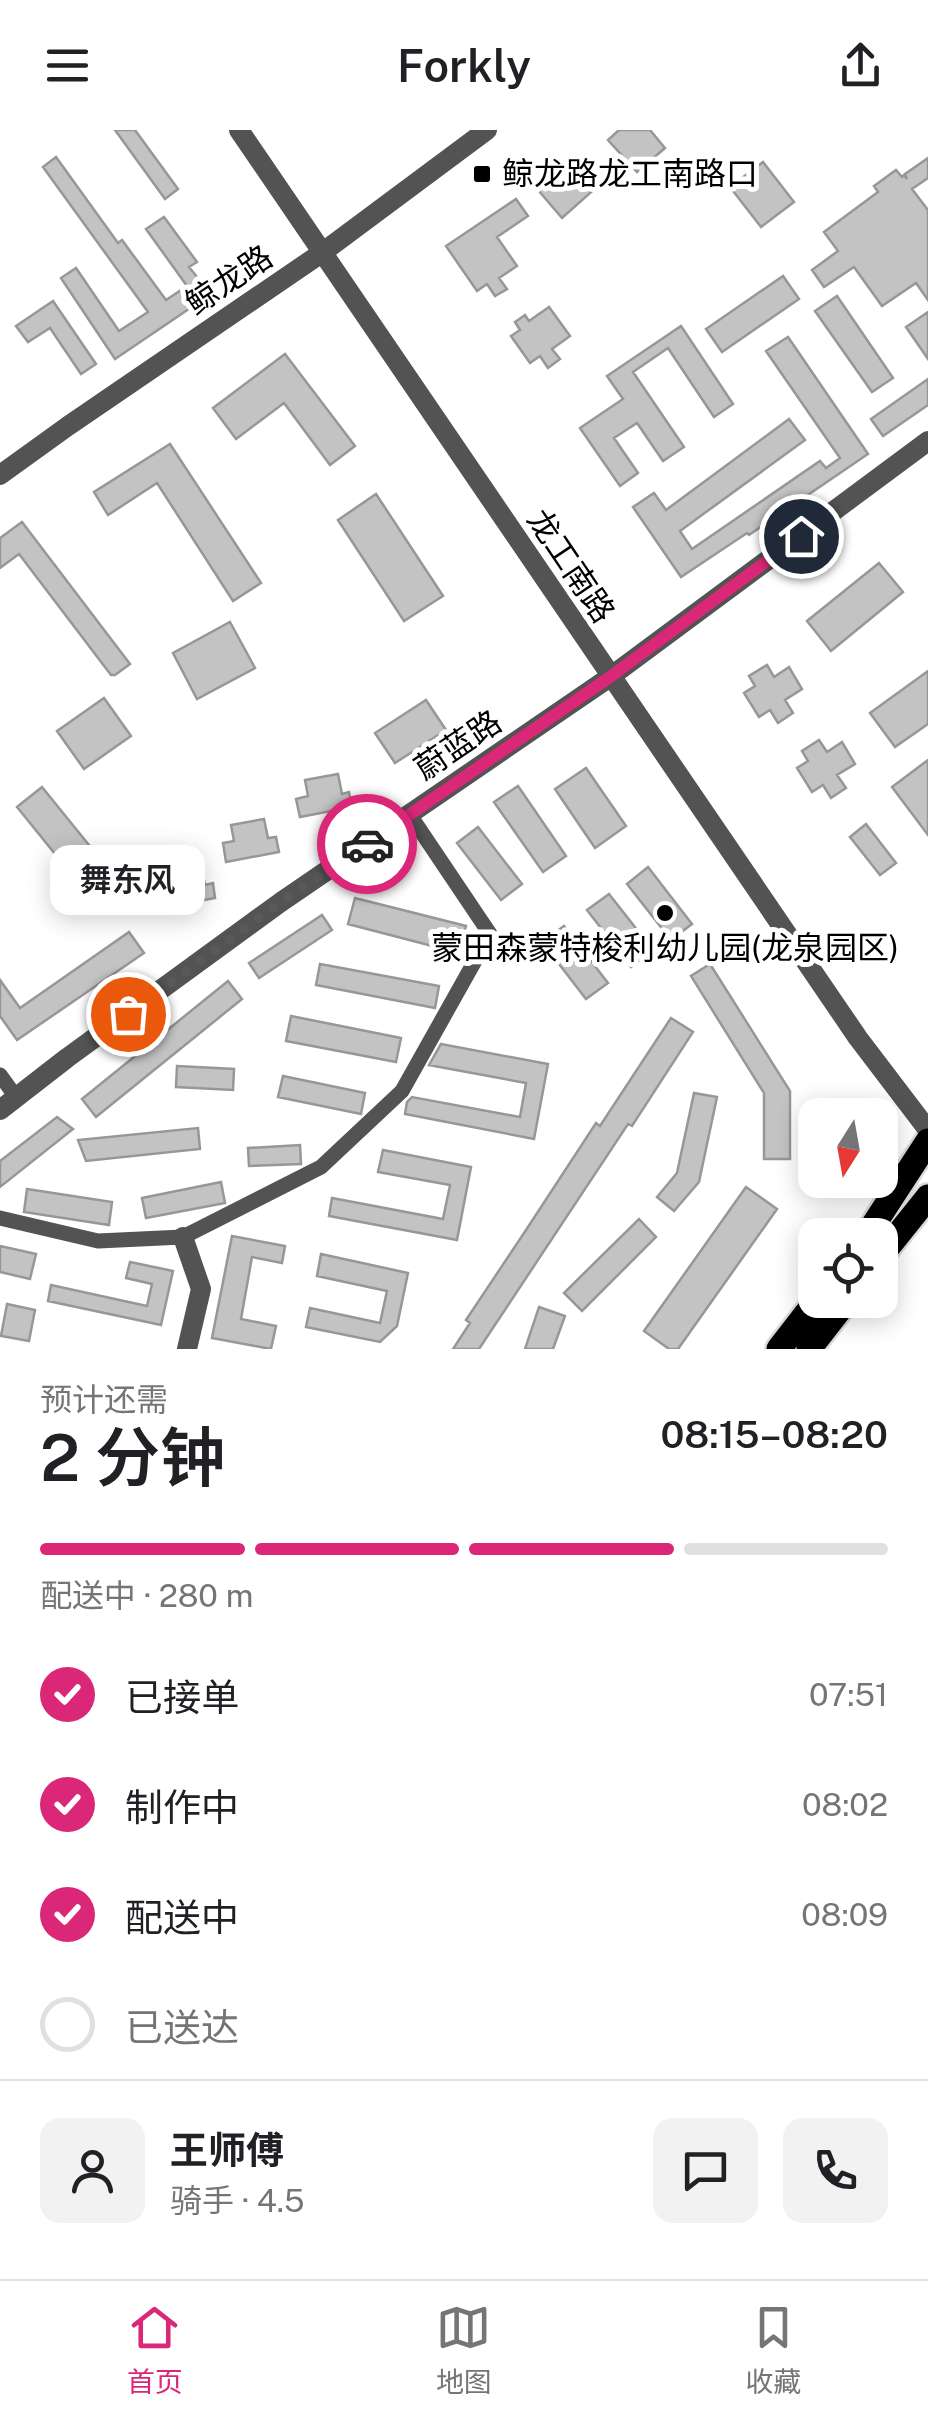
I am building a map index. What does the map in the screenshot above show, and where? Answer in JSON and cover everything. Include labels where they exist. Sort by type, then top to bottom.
[{"type":"main road","points":[[877,1218],[928,1141]]},
{"type":"main road","points":[[898,1234],[928,1197]]},
{"type":"main road","points":[[779,1349],[803,1318]]},
{"type":"main road","points":[[810,1349],[833,1318]]},
{"type":"street","name":"龙工南路","points":[[239,130],[858,1038],[928,1130]]},
{"type":"street","name":"鲸龙路","points":[[0,475],[324,252],[488,130]]},
{"type":"street","name":"蔚蓝路","points":[[8,1104],[281,902],[610,677],[928,441]]},
{"type":"street","points":[[0,1218],[98,1241],[183,1236],[321,1167],[402,1091],[490,934],[410,814]]},
{"type":"street","points":[[0,1075],[8,1104]]},
{"type":"street","points":[[183,1236],[201,1289],[187,1349]]},
{"type":"building","points":[[115,130],[135,130],[178,189],[165,199]]},
{"type":"building","points":[[619,130],[650,130],[665,148],[637,172],[608,140]]},
{"type":"building","points":[[56,157],[118,243],[122,240],[166,300],[187,286],[146,229],[164,217],[197,262],[189,267],[211,294],[115,359],[61,278],[76,268],[119,331],[148,312],[43,167]]},
{"type":"building","points":[[928,158],[928,178],[912,189],[928,210],[928,300],[916,283],[882,306],[854,267],[824,287],[812,270],[838,251],[824,232],[878,192],[874,186],[896,170],[907,179],[905,174]]},
{"type":"building","points":[[574,159],[598,186],[562,218],[538,190]]},
{"type":"building","points":[[763,162],[794,202],[761,227],[730,187]]},
{"type":"building","points":[[516,199],[528,216],[497,237],[517,266],[499,278],[507,289],[495,296],[487,284],[477,291],[446,246]]},
{"type":"building","points":[[783,276],[799,299],[722,352],[706,329]]},
{"type":"building","points":[[837,296],[893,378],[872,392],[815,311]]},
{"type":"building","points":[[53,301],[96,364],[81,374],[50,328],[28,342],[16,326]]},
{"type":"building","points":[[549,307],[570,336],[552,349],[560,359],[548,368],[540,356],[530,363],[511,336],[520,330],[515,322],[525,315],[529,321]]},
{"type":"building","points":[[928,312],[928,359],[906,327]]},
{"type":"building","points":[[681,326],[733,404],[714,417],[668,348],[633,372],[684,447],[663,461],[637,423],[614,438],[638,473],[620,486],[580,428],[623,399],[607,376]]},
{"type":"building","points":[[788,337],[868,454],[681,577],[633,507],[654,493],[666,510],[789,419],[805,440],[680,531],[692,549],[820,461],[826,468],[840,458],[766,351]]},
{"type":"building","points":[[285,354],[355,446],[330,465],[284,403],[236,439],[213,408]]},
{"type":"building","points":[[928,379],[928,405],[883,436],[871,419]]},
{"type":"building","points":[[170,444],[261,583],[233,601],[157,483],[108,515],[94,492]]},
{"type":"building","points":[[376,494],[443,596],[404,621],[338,520]]},
{"type":"building","points":[[22,522],[130,664],[115,675],[111,675],[19,554],[0,568],[0,538]]},
{"type":"building","points":[[879,563],[903,592],[831,651],[807,621]]},
{"type":"building","points":[[230,622],[255,668],[197,699],[173,653]]},
{"type":"building","points":[[767,665],[774,677],[789,667],[802,689],[785,700],[793,713],[778,723],[770,710],[759,717],[744,693],[755,686],[749,676]]},
{"type":"building","points":[[928,671],[928,724],[895,747],[870,713]]},
{"type":"building","points":[[104,698],[131,736],[84,769],[57,731]]},
{"type":"building","points":[[426,700],[446,730],[395,763],[375,733]]},
{"type":"building","points":[[819,740],[827,752],[842,742],[855,764],[837,775],[846,788],[831,798],[823,785],[812,792],[797,768],[808,761],[802,751]]},
{"type":"building","points":[[928,760],[928,835],[892,787]]},
{"type":"building","points":[[586,768],[626,826],[595,848],[555,789]]},
{"type":"building","points":[[338,774],[342,794],[349,792],[352,807],[300,817],[296,799],[308,796],[305,780]]},
{"type":"building","points":[[518,786],[566,856],[543,872],[494,802]]},
{"type":"building","points":[[42,787],[123,887],[98,907],[17,807]]},
{"type":"building","points":[[264,819],[268,838],[276,837],[279,852],[226,862],[223,843],[234,841],[231,825]]},
{"type":"building","points":[[866,824],[896,863],[880,875],[850,837]]},
{"type":"building","points":[[478,827],[522,884],[501,900],[457,843]]},
{"type":"building","points":[[201,865],[205,885],[213,883],[215,898],[163,908],[160,890],[171,887],[168,871]]},
{"type":"building","points":[[648,867],[692,924],[671,940],[627,884]]},
{"type":"building","points":[[609,894],[653,950],[631,967],[587,910]]},
{"type":"building","points":[[355,898],[466,926],[459,953],[348,924]]},
{"type":"building","points":[[322,915],[332,930],[259,978],[249,963]]},
{"type":"building","points":[[564,926],[608,983],[586,999],[542,942]]},
{"type":"building","points":[[129,932],[144,953],[17,1040],[0,1016],[0,980],[20,1008]]},
{"type":"building","points":[[320,964],[439,986],[435,1008],[316,985]]},
{"type":"building","points":[[710,964],[790,1091],[790,1159],[764,1159],[764,1093],[691,976]]},
{"type":"building","points":[[228,981],[242,999],[96,1117],[82,1099]]},
{"type":"building","points":[[291,1016],[401,1038],[396,1062],[286,1041]]},
{"type":"building","points":[[671,1018],[693,1032],[632,1126],[628,1124],[479,1349],[453,1349],[470,1323],[466,1320],[596,1123],[600,1126]]},
{"type":"building","points":[[441,1044],[548,1064],[534,1139],[405,1114],[412,1097],[520,1117],[526,1083],[429,1065]]},
{"type":"building","points":[[177,1066],[234,1069],[233,1090],[176,1087]]},
{"type":"building","points":[[283,1076],[365,1093],[361,1114],[278,1097]]},
{"type":"building","points":[[694,1093],[717,1097],[699,1182],[674,1211],[657,1197],[677,1173]]},
{"type":"building","points":[[57,1117],[73,1129],[0,1187],[0,1161]]},
{"type":"building","points":[[198,1128],[200,1149],[86,1161],[78,1140]]},
{"type":"building","points":[[300,1145],[301,1164],[249,1166],[248,1148]]},
{"type":"building","points":[[383,1150],[471,1167],[457,1240],[329,1216],[332,1198],[443,1219],[450,1185],[378,1172]]},
{"type":"building","points":[[221,1182],[225,1203],[146,1218],[142,1198]]},
{"type":"building","points":[[746,1187],[777,1209],[678,1349],[669,1349],[644,1331]]},
{"type":"building","points":[[27,1189],[112,1202],[109,1225],[24,1212]]},
{"type":"building","points":[[639,1219],[656,1237],[582,1311],[564,1293]]},
{"type":"building","points":[[232,1236],[285,1246],[282,1263],[252,1257],[241,1319],[276,1326],[271,1349],[212,1338]]},
{"type":"building","points":[[0,1246],[36,1254],[30,1279],[0,1272]]},
{"type":"building","points":[[321,1254],[408,1273],[397,1326],[380,1342],[306,1327],[310,1308],[380,1323],[387,1291],[317,1276]]},
{"type":"building","points":[[130,1262],[173,1271],[161,1325],[48,1301],[51,1285],[147,1306],[152,1284],[126,1278]]},
{"type":"building","points":[[7,1304],[35,1310],[29,1341],[1,1336]]},
{"type":"building","points":[[539,1307],[565,1316],[553,1349],[525,1349]]},
{"type":"way so far","points":[[128,1014],[367,844]]},
{"type":"place","name":"鲸龙路龙工南路口","points":[[482,174]]},
{"type":"place","name":"蒙田森蒙特梭利幼儿园(龙泉园区)","points":[[665,913]]},
{"type":"place","name":"舞东风","points":[[128,1014]]},
{"type":"route","points":[[367,844],[610,677],[801,536]]}]
